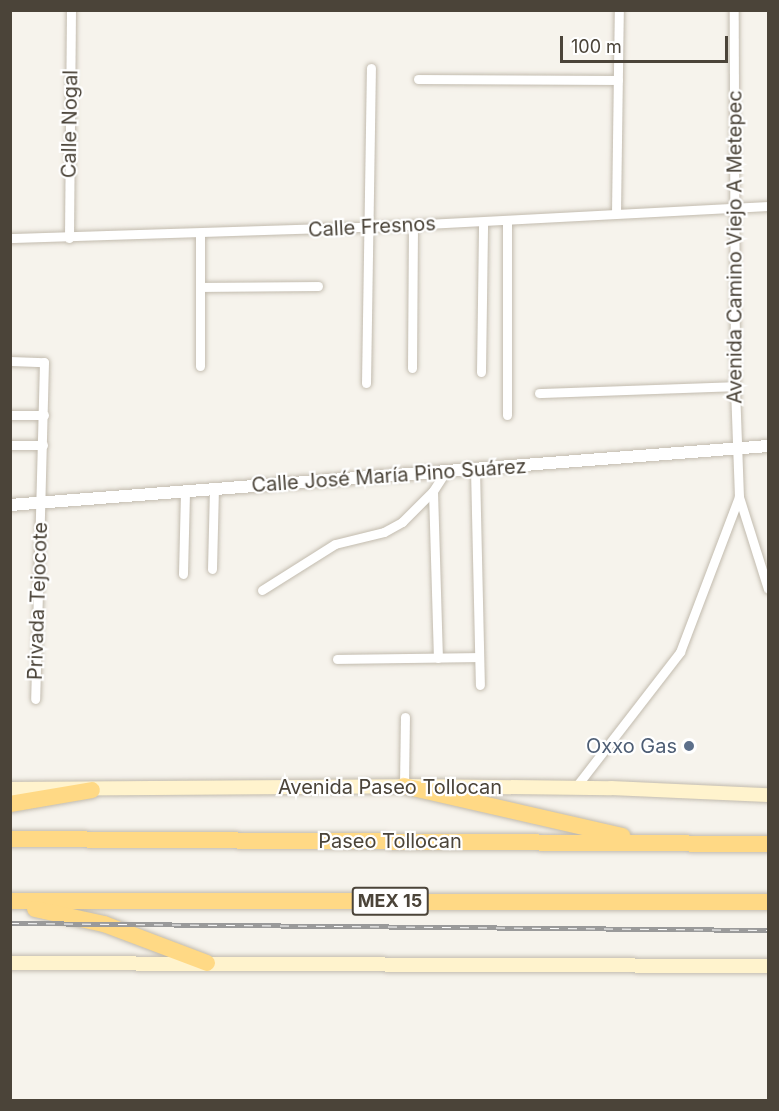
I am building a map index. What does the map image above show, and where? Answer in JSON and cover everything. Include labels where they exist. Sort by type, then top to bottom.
[{"type":"highway","points":[[404,786],[649,843]]},
{"type":"highway","points":[[10,804],[92,790]]},
{"type":"highway","name":"Paseo Tollocan","points":[[10,839],[768,844]]},
{"type":"highway","points":[[10,902],[104,924],[207,963]]},
{"type":"highway","name":"MEX 15","points":[[10,902],[768,902]]},
{"type":"main road","name":"Avenida Paseo Tollocan","points":[[10,789],[404,786],[575,788],[768,795]]},
{"type":"main road","points":[[10,963],[768,966]]},
{"type":"street","name":"Calle Nogal","points":[[69,238],[71,10]]},
{"type":"street","points":[[616,213],[619,10]]},
{"type":"street","name":"Avenida Camino Viejo A Metepec","points":[[734,10],[735,386],[739,497]]},
{"type":"street","points":[[366,382],[371,68]]},
{"type":"street","points":[[418,80],[618,80]]},
{"type":"street","name":"Calle Fresnos","points":[[10,238],[201,234],[369,227],[768,206]]},
{"type":"street","points":[[507,220],[507,415]]},
{"type":"street","points":[[481,372],[483,222]]},
{"type":"street","points":[[412,368],[413,225]]},
{"type":"street","points":[[200,366],[201,234]]},
{"type":"street","points":[[200,286],[318,286]]},
{"type":"street","name":"Privada Tejocote","points":[[10,361],[44,362],[35,699]]},
{"type":"street","points":[[539,393],[735,386]]},
{"type":"street","points":[[10,415],[44,415]]},
{"type":"street","points":[[10,445],[43,445]]},
{"type":"street","name":"Calle José María Pino Suárez","points":[[10,505],[768,446]]},
{"type":"street","points":[[475,469],[480,685]]},
{"type":"street","points":[[262,590],[335,544],[384,532],[402,522],[433,491],[446,471]]},
{"type":"street","points":[[212,569],[214,489]]},
{"type":"street","points":[[433,491],[438,658]]},
{"type":"street","points":[[183,574],[185,492]]},
{"type":"street","points":[[739,497],[768,589]]},
{"type":"street","points":[[575,788],[680,652],[739,497]]},
{"type":"street","points":[[337,658],[479,657]]},
{"type":"street","points":[[404,786],[405,717]]},
{"type":"railway","points":[[10,923],[768,930]]},
{"type":"place","name":"Oxxo Gas","points":[[689,746]]}]
